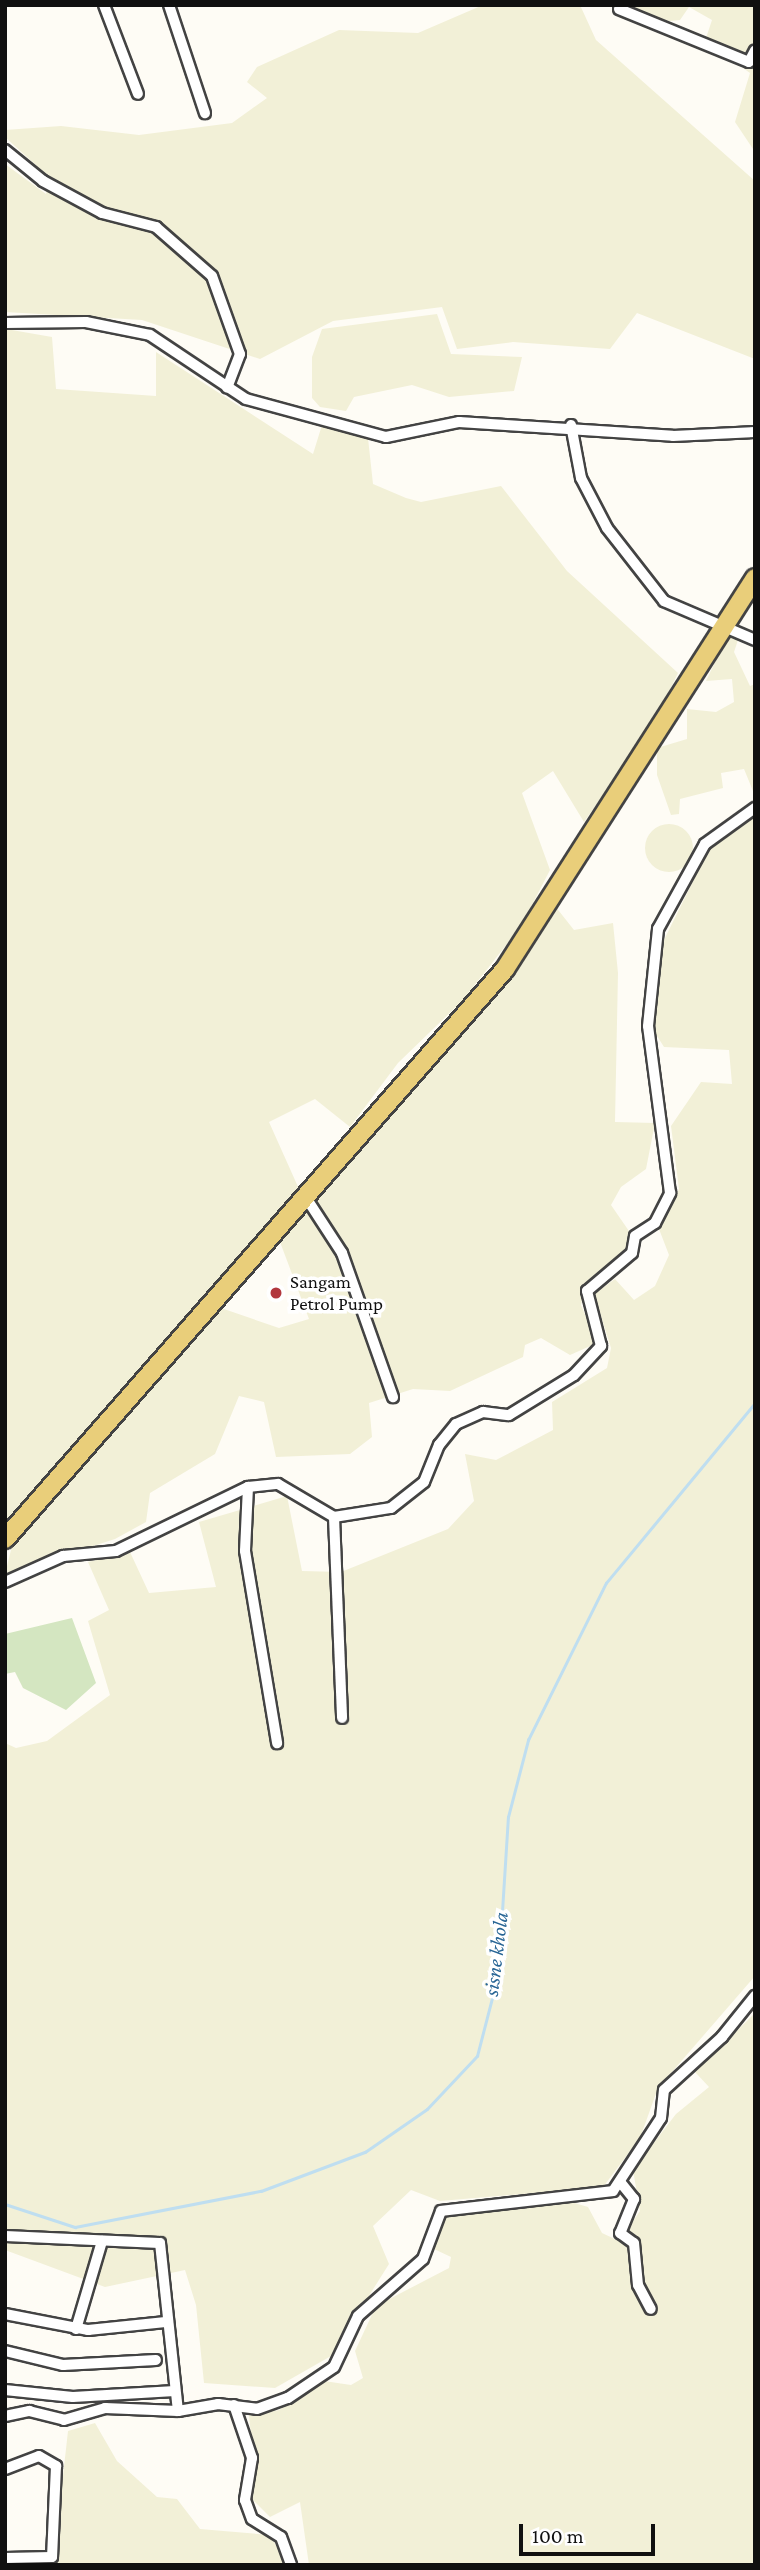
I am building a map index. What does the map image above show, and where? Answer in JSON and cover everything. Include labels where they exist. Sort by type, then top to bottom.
[{"type":"main road","points":[[5,1539],[505,969],[755,578]]},
{"type":"street","points":[[104,5],[138,94]]},
{"type":"street","points":[[169,5],[205,113]]},
{"type":"street","points":[[619,9],[749,62],[755,50]]},
{"type":"street","points":[[5,150],[43,181],[102,213],[156,227],[212,276],[240,354],[227,388]]},
{"type":"street","points":[[5,323],[86,322],[150,335],[227,388],[386,437],[459,422],[571,425],[673,436],[755,432]]},
{"type":"street","points":[[571,425],[580,478],[626,555],[664,601],[705,622],[728,623],[755,640]]},
{"type":"street","points":[[5,1582],[64,1556],[116,1551],[248,1487],[278,1484],[334,1517],[391,1508],[424,1482],[439,1445],[456,1424],[483,1412],[509,1415],[574,1376],[601,1346],[587,1291],[632,1254],[635,1236],[655,1223],[670,1193],[648,1026],[657,929],[705,844],[755,808]]},
{"type":"street","points":[[305,1196],[342,1253],[393,1398]]},
{"type":"street","points":[[248,1487],[245,1551],[277,1743]]},
{"type":"street","points":[[334,1517],[342,1718]]},
{"type":"street","points":[[5,2416],[29,2411],[64,2420],[105,2408],[178,2411],[234,2405],[274,2405],[334,2367],[358,2316],[423,2259],[441,2211],[599,2194],[621,2183],[630,2158],[661,2118],[664,2090],[722,2038],[755,1996]]},
{"type":"street","points":[[621,2183],[634,2199],[620,2233],[634,2243],[638,2285],[651,2309]]},
{"type":"street","points":[[5,2236],[160,2243],[166,2322],[178,2411]]},
{"type":"street","points":[[76,2329],[102,2241]]},
{"type":"street","points":[[5,2314],[76,2329],[166,2322]]},
{"type":"street","points":[[5,2351],[63,2365],[156,2360]]},
{"type":"street","points":[[5,2390],[73,2397],[175,2391]]},
{"type":"street","points":[[234,2405],[252,2458],[245,2500],[252,2519],[281,2537],[291,2565]]},
{"type":"street","points":[[5,2469],[39,2456],[56,2466],[52,2557],[5,2558]]},
{"type":"shaded area","points":[[483,5],[580,5],[596,40],[755,181],[755,359],[637,313],[610,349],[513,342],[457,349],[442,307],[333,321],[260,359],[142,320],[5,312],[5,164],[46,194],[50,178],[5,137],[5,130],[61,126],[139,135],[232,123],[267,98],[247,82],[257,67],[339,30],[418,33]]},
{"type":"shaded area","points":[[629,5],[755,5],[755,152],[735,122],[750,73],[705,41],[712,20],[689,7],[680,20],[661,22]]},
{"type":"shaded area","points":[[437,314],[451,354],[522,357],[514,391],[449,397],[412,385],[354,397],[346,411],[320,407],[312,398],[312,357],[322,329]]},
{"type":"shaded area","points":[[6,329],[52,337],[56,389],[156,396],[156,352],[313,454],[322,425],[368,438],[373,484],[406,498],[421,502],[501,486],[567,571],[678,673],[654,722],[584,822],[553,771],[522,793],[550,870],[521,926],[463,1000],[398,1063],[350,1127],[315,1099],[269,1122],[299,1189],[5,1525]]},
{"type":"shaded area","points":[[729,633],[740,634],[734,652],[750,686],[755,684],[755,796],[744,769],[721,773],[723,788],[680,799],[679,814],[671,815],[657,775],[657,748],[687,739],[687,709],[716,712],[734,702],[732,679],[706,681]]},
{"type":"shaded area","points":[[755,816],[755,1976],[658,2088],[640,2138],[603,2187],[440,2201],[411,2190],[373,2226],[389,2264],[331,2356],[275,2388],[204,2383],[196,2305],[185,2270],[105,2287],[5,2250],[5,1743],[16,1748],[47,1741],[110,1695],[88,1621],[109,1610],[88,1562],[130,1552],[149,1593],[216,1587],[199,1522],[287,1496],[302,1571],[341,1572],[448,1529],[474,1501],[465,1454],[496,1460],[553,1430],[552,1402],[607,1368],[611,1348],[594,1294],[615,1279],[634,1300],[655,1286],[669,1255],[659,1229],[679,1189],[671,1126],[701,1082],[732,1084],[729,1050],[664,1047],[652,1028],[660,948],[711,845]]},
{"type":"shaded area","points":[[669,824],[678,825],[686,831],[692,839],[692,857],[686,865],[678,871],[669,872],[660,871],[652,865],[646,857],[645,848],[646,839],[652,831],[660,825]]},
{"type":"shaded area","points":[[555,906],[574,930],[613,923],[618,973],[615,1122],[655,1123],[646,1169],[621,1187],[611,1205],[631,1234],[629,1251],[585,1284],[581,1305],[597,1343],[570,1355],[541,1338],[525,1345],[523,1357],[450,1391],[413,1389],[369,1403],[372,1437],[350,1454],[276,1457],[264,1402],[239,1396],[215,1454],[150,1493],[146,1522],[115,1539],[5,1574],[12,1546],[81,1460],[221,1308],[279,1328],[309,1319],[280,1242],[427,1074]]},
{"type":"shaded area","points":[[755,2013],[755,2565],[309,2565],[300,2502],[270,2517],[242,2489],[252,2446],[249,2415],[279,2410],[324,2381],[351,2385],[363,2378],[355,2351],[376,2306],[449,2268],[451,2257],[434,2249],[445,2217],[571,2202],[588,2207],[602,2233],[619,2241],[640,2211],[633,2170],[676,2114],[709,2087],[695,2072]]},
{"type":"shaded area","points":[[95,2423],[117,2461],[157,2497],[177,2499],[200,2529],[270,2535],[287,2565],[53,2565],[68,2431]]},
{"type":"green space","points":[[72,1618],[96,1683],[66,1710],[23,1688],[15,1672],[5,1674],[5,1634]]},
{"type":"waterway","name":"sisne khola","points":[[5,2204],[75,2227],[261,2191],[365,2152],[427,2109],[477,2056],[498,1975],[508,1817],[528,1740],[606,1583],[755,1403]]},
{"type":"place","name":"Sangam Petrol Pump","points":[[276,1293]]}]
